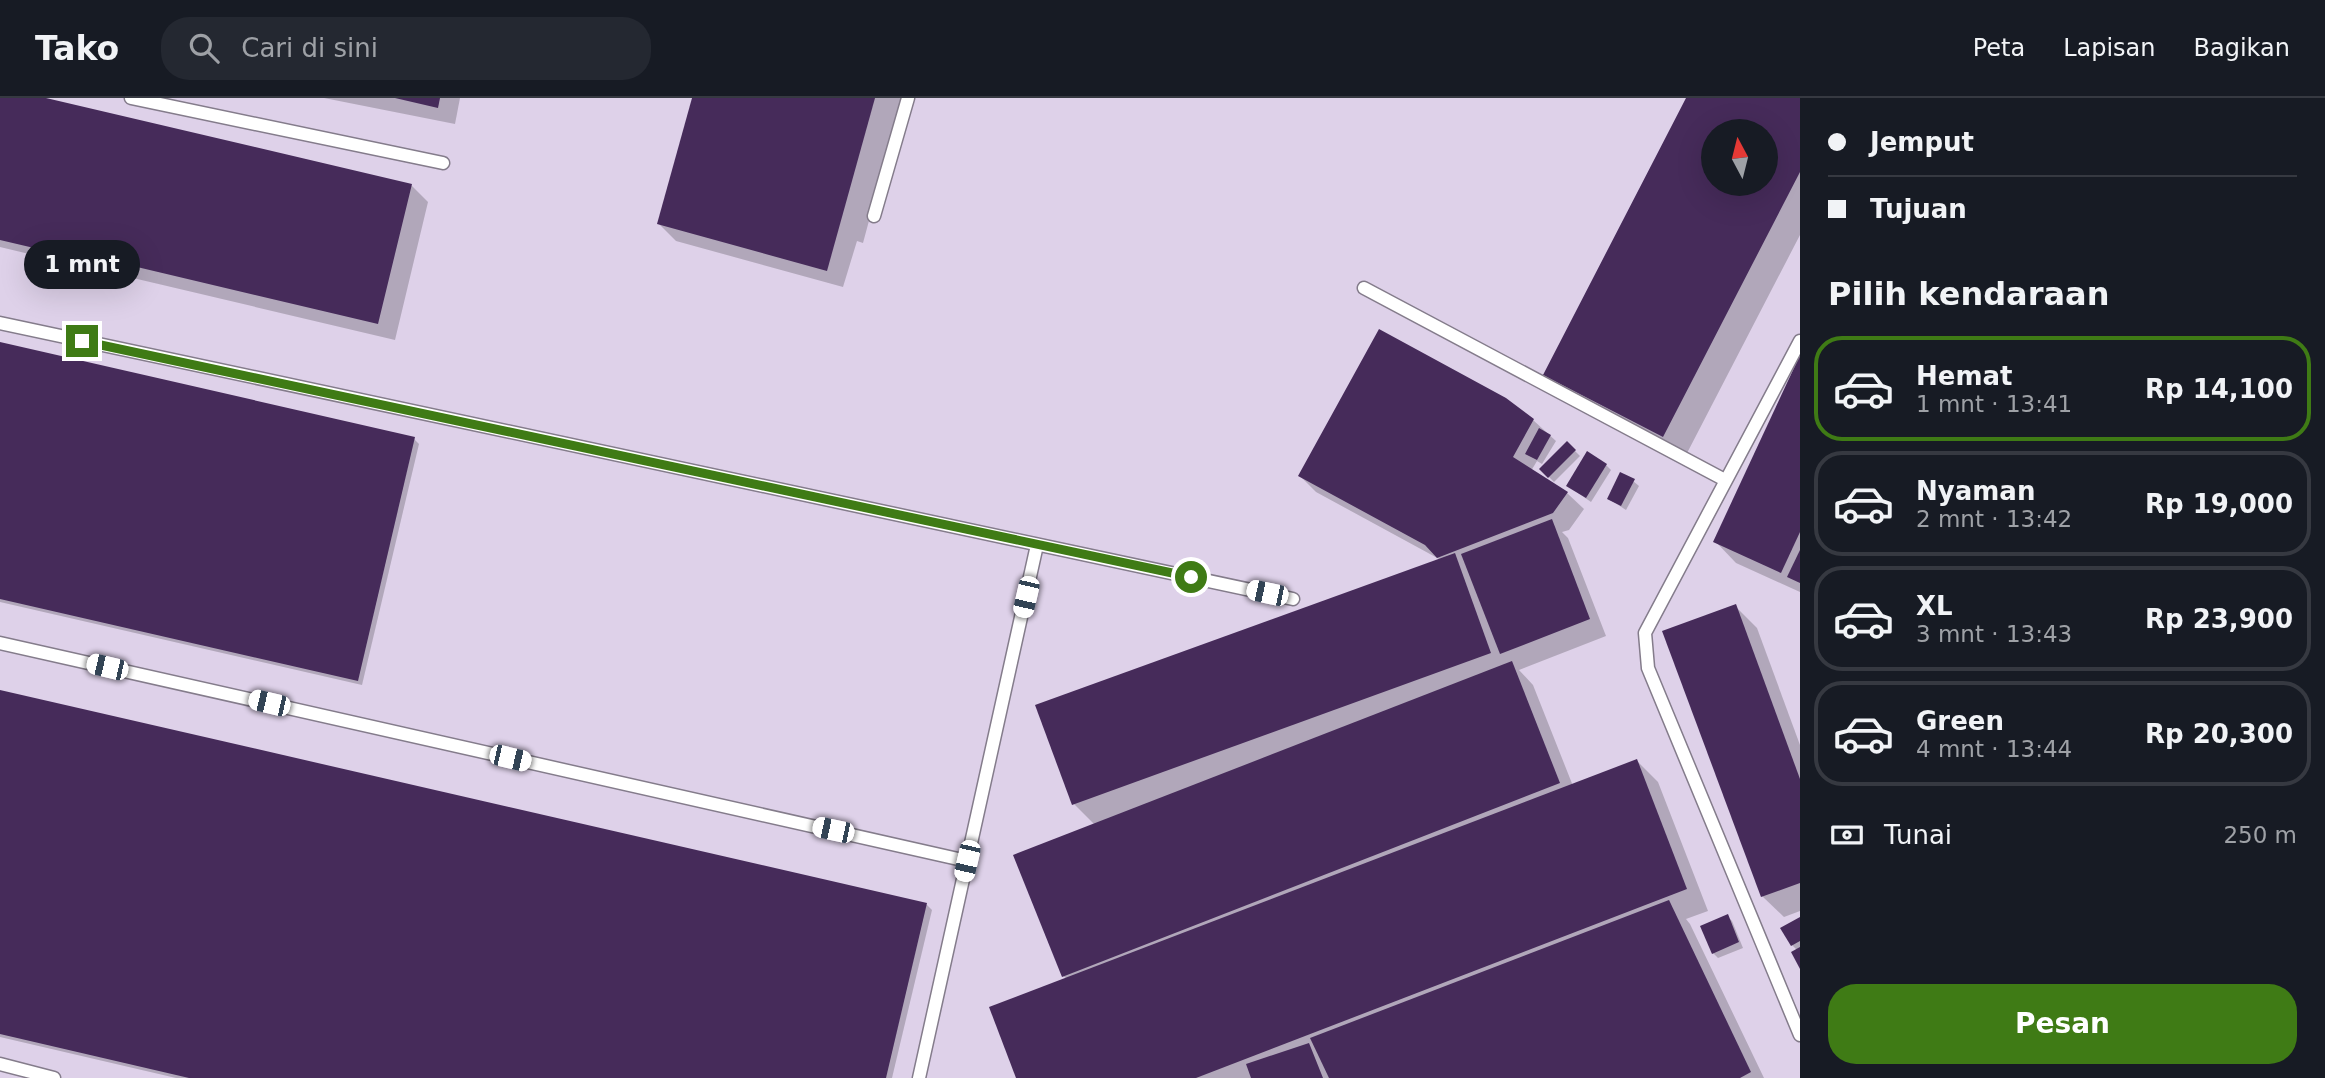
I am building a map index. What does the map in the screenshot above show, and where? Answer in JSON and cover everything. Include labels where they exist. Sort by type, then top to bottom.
[{"type":"lane","points":[[131,98],[443,163]]},
{"type":"lane","points":[[874,216],[908,98]]},
{"type":"lane","points":[[1364,288],[1725,480]]},
{"type":"lane","points":[[0,323],[1293,599]]},
{"type":"lane","points":[[1800,341],[1645,633],[1648,668],[1800,1035]]},
{"type":"lane","points":[[919,1078],[1037,545]]},
{"type":"lane","points":[[0,643],[967,861]]},
{"type":"lane","points":[[0,1064],[54,1078]]},
{"type":"shaded area","points":[[0,98],[1800,98],[1800,1078],[0,1078]]},
{"type":"building","points":[[0,98],[46,98],[412,184],[378,324],[116,262],[115,267],[0,240]]},
{"type":"building","points":[[395,98],[440,98],[438,108]]},
{"type":"building","points":[[692,98],[875,98],[827,271],[657,224]]},
{"type":"building","points":[[1686,98],[1800,98],[1800,172],[1663,437],[1543,375]]},
{"type":"building","points":[[1379,329],[1506,398],[1534,419],[1513,457],[1568,492],[1553,513],[1437,558],[1425,545],[1298,476]]},
{"type":"building","points":[[0,342],[415,437],[358,681],[0,599]]},
{"type":"building","points":[[1800,355],[1800,532],[1781,573],[1713,542]]},
{"type":"building","points":[[1539,428],[1551,435],[1537,460],[1525,454]]},
{"type":"building","points":[[1567,441],[1576,450],[1548,478],[1539,469]]},
{"type":"building","points":[[1587,451],[1607,464],[1586,498],[1566,486]]},
{"type":"building","points":[[1620,472],[1635,479],[1621,506],[1607,499]]},
{"type":"building","points":[[1552,519],[1590,619],[1500,654],[1461,554]]},
{"type":"building","points":[[1800,550],[1800,583],[1787,577]]},
{"type":"building","points":[[1455,553],[1491,653],[1072,805],[1035,705]]},
{"type":"building","points":[[1736,604],[1800,779],[1800,883],[1761,897],[1662,631]]},
{"type":"building","points":[[1512,661],[1560,783],[1062,977],[1013,855]]},
{"type":"building","points":[[0,690],[927,903],[886,1078],[189,1078],[0,1034]]},
{"type":"building","points":[[1637,759],[1687,889],[1196,1078],[1016,1078],[989,1007]]},
{"type":"building","points":[[1669,900],[1751,1072],[1740,1078],[1329,1078],[1310,1038]]},
{"type":"building","points":[[1728,914],[1739,942],[1712,954],[1700,926]]},
{"type":"building","points":[[1800,917],[1800,941],[1791,946],[1780,928]]},
{"type":"building","points":[[1800,947],[1800,969],[1791,952]]},
{"type":"building","points":[[1309,1043],[1323,1078],[1251,1078],[1246,1064]]},
{"type":"route","points":[[82,341],[1191,577]]}]
